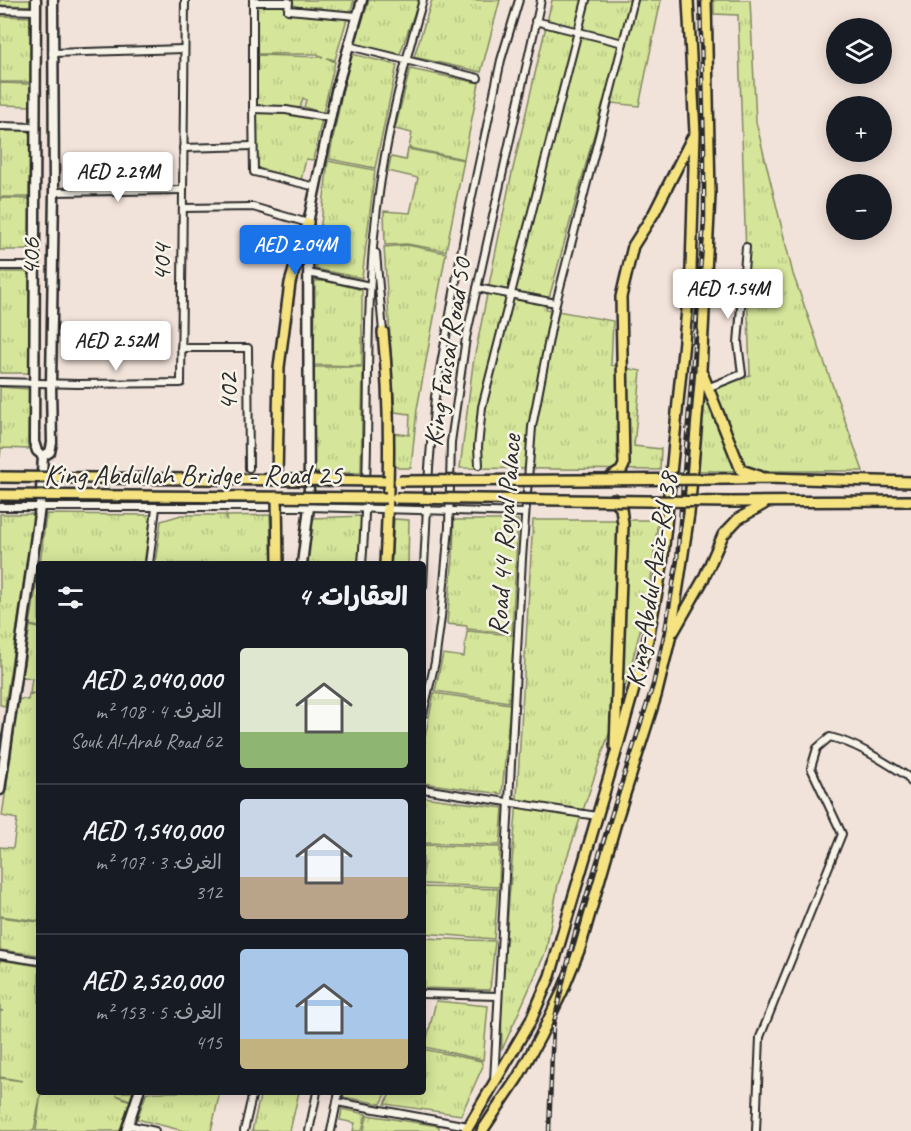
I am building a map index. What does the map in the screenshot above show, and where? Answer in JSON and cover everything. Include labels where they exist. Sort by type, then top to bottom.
[{"type":"main road","name":"406","points":[[36,0],[34,442],[38,452],[43,456],[50,452],[52,443],[53,0]]},
{"type":"main road","points":[[277,480],[279,367],[290,283],[308,223],[330,118],[362,0]]},
{"type":"main road","name":"King-Abdul-Aziz-Rd 38","points":[[464,1128],[494,1085],[531,1020],[550,976],[648,639],[662,566],[690,268],[695,133],[688,0]]},
{"type":"main road","name":"King-Abdul-Aziz-Rd 38","points":[[483,1130],[518,1077],[540,1037],[580,948],[617,819],[656,696],[670,639],[689,514],[701,370],[710,195],[706,0]]},
{"type":"main road","points":[[610,478],[621,471],[624,465],[621,297],[633,246],[654,213],[695,133]]},
{"type":"main road","points":[[302,561],[309,507],[308,223]]},
{"type":"main road","points":[[383,333],[389,385],[387,481],[390,498],[385,561]]},
{"type":"main road","points":[[701,370],[741,470],[767,478]]},
{"type":"main road","points":[[0,790],[40,507],[43,456]]},
{"type":"main road","name":"King Abdullah Bridge - Road 25","points":[[0,477],[387,481],[610,478]]},
{"type":"main road","points":[[610,478],[767,478],[911,482]]},
{"type":"main road","name":"King Abdullah Bridge - Road 25","points":[[0,495],[613,499],[730,502],[911,501]]},
{"type":"main road","points":[[277,497],[278,561]]},
{"type":"main road","points":[[613,499],[621,508],[623,524],[614,759]]},
{"type":"main road","points":[[670,639],[723,535],[738,519],[767,502]]},
{"type":"main road","points":[[128,1128],[138,1095]]},
{"type":"street","name":"404","points":[[51,384],[181,383],[185,0]]},
{"type":"street","points":[[362,561],[367,509],[370,286],[374,235],[387,137],[423,0]]},
{"type":"street","points":[[425,561],[429,468],[438,385],[469,210],[501,60],[519,0]]},
{"type":"street","name":"King Faisal Road 50","points":[[426,701],[435,662],[441,617],[449,511],[451,442],[466,338],[541,0]]},
{"type":"street","points":[[479,465],[478,447],[482,407],[586,0]]},
{"type":"street","name":"Road 44 Royal Palace","points":[[494,1085],[525,513],[532,427],[556,303],[634,0]]},
{"type":"street","points":[[316,187],[254,172],[253,1],[288,2],[288,10],[357,16]]},
{"type":"street","points":[[0,10],[36,11]]},
{"type":"street","points":[[535,21],[623,43]]},
{"type":"street","points":[[348,46],[478,78]]},
{"type":"street","points":[[52,53],[184,49]]},
{"type":"street","points":[[253,109],[286,110],[330,118]]},
{"type":"street","points":[[0,126],[36,127]]},
{"type":"street","points":[[183,148],[253,146]]},
{"type":"street","points":[[54,192],[183,190]]},
{"type":"street","points":[[183,208],[253,207],[308,223]]},
{"type":"street","points":[[374,235],[383,333]]},
{"type":"street","points":[[707,388],[742,374],[738,343],[746,247]]},
{"type":"street","points":[[0,266],[35,266]]},
{"type":"street","points":[[308,273],[370,286]]},
{"type":"street","points":[[477,288],[556,303]]},
{"type":"street","name":"402","points":[[181,348],[248,348],[249,468]]},
{"type":"street","points":[[0,381],[51,384]]},
{"type":"street","points":[[0,507],[309,507],[525,513]]},
{"type":"street","points":[[149,561],[156,508]]},
{"type":"street","points":[[756,1131],[760,1037],[842,834],[811,768],[817,748],[830,737],[841,740],[887,764],[907,776],[911,782]]},
{"type":"street","points":[[426,789],[597,816]]},
{"type":"street","points":[[0,956],[36,961]]},
{"type":"street","points":[[426,994],[498,996]]},
{"type":"street","points":[[244,1131],[252,1095]]},
{"type":"street","points":[[309,1131],[316,1095]]},
{"type":"street","points":[[331,1131],[338,1095]]},
{"type":"street","points":[[337,1102],[464,1128]]},
{"type":"street","points":[[128,1128],[155,1131]]},
{"type":"green space","points":[[0,0],[32,0],[32,6],[0,5]]},
{"type":"green space","points":[[293,0],[354,0],[350,13],[322,10],[321,7],[294,7]]},
{"type":"green space","points":[[369,0],[419,0],[400,54],[355,44]]},
{"type":"green space","points":[[432,0],[500,0],[481,72],[414,57]]},
{"type":"green space","points":[[552,0],[661,0],[639,106],[603,102],[546,309],[613,321],[611,365],[641,371],[634,446],[661,449],[660,470],[460,468],[473,364],[509,186]]},
{"type":"green space","points":[[714,0],[750,0],[756,122],[793,274],[863,471],[697,471],[703,393],[750,375],[738,15],[714,14]]},
{"type":"green space","points":[[257,6],[286,6],[286,12],[329,14],[347,19],[335,60],[327,58],[335,62],[323,113],[304,107],[306,100],[303,98],[300,108],[256,108],[257,55],[323,57],[317,54],[257,54]]},
{"type":"green space","points":[[0,16],[30,17],[31,82],[0,82]]},
{"type":"green space","points":[[352,54],[397,65],[375,168],[329,159]]},
{"type":"green space","points":[[410,69],[479,83],[464,159],[409,148],[412,133],[395,129]]},
{"type":"green space","points":[[0,83],[31,84],[31,106],[0,105]]},
{"type":"green space","points":[[256,113],[299,114],[322,119],[313,160],[306,159],[301,180],[254,167]]},
{"type":"green space","points":[[0,131],[30,131],[29,197],[0,197]]},
{"type":"green space","points":[[408,149],[464,160],[446,251],[407,244],[385,245],[384,211],[410,213],[418,178],[388,171],[391,157],[406,160]]},
{"type":"green space","points":[[328,161],[375,170],[362,278],[316,269]]},
{"type":"green space","points":[[0,198],[30,199],[29,250],[0,250]]},
{"type":"green space","points":[[407,245],[446,253],[417,409],[411,468],[398,468],[394,464],[393,433],[409,435],[410,414],[395,412],[384,247]]},
{"type":"green space","points":[[0,272],[29,272],[29,373],[0,373]]},
{"type":"green space","points":[[315,281],[327,281],[362,290],[362,366],[314,365]]},
{"type":"green space","points":[[313,367],[363,367],[361,473],[313,473]]},
{"type":"green space","points":[[0,387],[29,389],[28,449],[1,448],[0,458]]},
{"type":"green space","points":[[0,514],[34,514],[5,706],[0,705]]},
{"type":"green space","points":[[46,514],[151,515],[144,561],[40,561]]},
{"type":"green space","points":[[181,515],[226,515],[226,520],[227,516],[270,515],[272,561],[155,561],[161,521]]},
{"type":"green space","points":[[362,516],[358,561],[307,561],[313,518]]},
{"type":"green space","points":[[394,519],[409,520],[408,561],[391,561]]},
{"type":"green space","points":[[454,520],[518,520],[512,633],[467,629],[467,626],[447,624]]},
{"type":"green space","points":[[533,520],[658,520],[649,596],[627,681],[558,884],[546,951],[502,1050],[501,1000],[516,813]]},
{"type":"green space","points":[[36,588],[36,626],[30,625]]},
{"type":"green space","points":[[30,626],[36,627],[36,694],[30,693],[32,678],[22,677]]},
{"type":"green space","points":[[467,631],[514,635],[509,702],[435,691],[443,654],[464,657]]},
{"type":"green space","points":[[434,693],[510,704],[502,794],[426,783],[426,732]]},
{"type":"green space","points":[[29,694],[36,695],[36,921],[0,916],[0,847],[13,848],[17,819],[2,816],[19,699],[28,700]]},
{"type":"green space","points":[[426,797],[503,808],[500,845],[426,843]]},
{"type":"green space","points":[[426,845],[500,847],[499,887],[426,884]]},
{"type":"green space","points":[[426,887],[498,889],[494,939],[426,933]]},
{"type":"green space","points":[[0,917],[36,922],[36,955],[0,950]]},
{"type":"green space","points":[[426,938],[495,941],[490,990],[426,988]]},
{"type":"green space","points":[[0,960],[36,966],[36,1095],[40,1095],[34,1131],[0,1131],[0,1078],[23,1081],[0,1077],[0,1011],[3,1011],[0,1010]]},
{"type":"green space","points":[[436,1001],[488,1006],[483,1060],[426,1047]]},
{"type":"green space","points":[[426,1050],[481,1061],[483,1066],[461,1115],[385,1104],[390,1095],[426,1095]]},
{"type":"green space","points":[[41,1095],[116,1095],[130,1101],[120,1131],[36,1131]]},
{"type":"green space","points":[[116,1095],[132,1095],[130,1100]]},
{"type":"green space","points":[[146,1095],[219,1095],[211,1131],[184,1131],[137,1119]]},
{"type":"green space","points":[[260,1095],[298,1095],[290,1131],[252,1131]]},
{"type":"green space","points":[[343,1095],[386,1095],[381,1104],[343,1097]]},
{"type":"green space","points":[[342,1109],[366,1114],[362,1131],[353,1131],[355,1123],[340,1120]]},
{"type":"green space","points":[[367,1115],[439,1126],[439,1131],[364,1131]]},
{"type":"railway","points":[[549,1131],[553,1027],[563,982],[575,933],[653,685],[677,560],[704,222],[700,0]]}]
